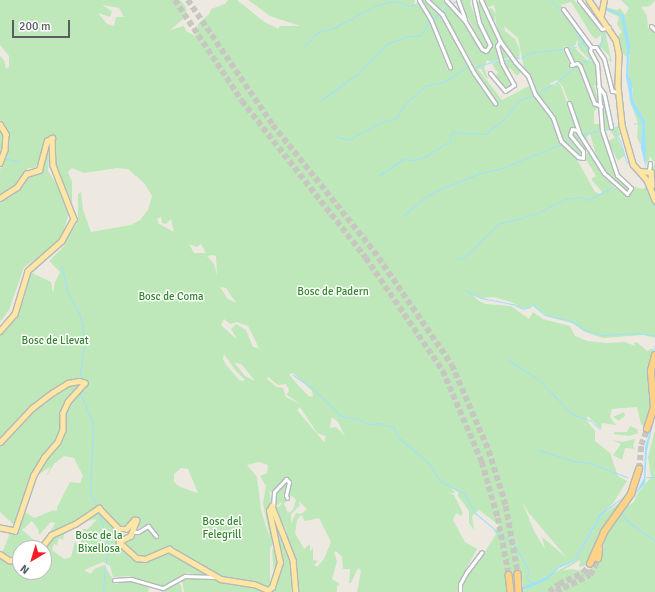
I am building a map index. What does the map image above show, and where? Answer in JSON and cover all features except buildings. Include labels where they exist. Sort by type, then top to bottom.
[{"type":"highway","points":[[647,429],[654,407],[651,384],[655,354]]},
{"type":"highway","points":[[590,564],[601,540],[629,498],[634,488],[639,469]]},
{"type":"highway","points":[[598,558],[601,540]]},
{"type":"highway","points":[[518,576],[519,592]]},
{"type":"highway","points":[[509,577],[511,592]]},
{"type":"main road","points":[[589,0],[602,6],[602,17],[609,27],[619,48],[619,92],[622,125],[632,162],[652,187],[655,194]]},
{"type":"main road","points":[[0,124],[6,132],[2,159]]},
{"type":"main road","points":[[0,198],[16,188],[26,174],[39,170],[47,141],[51,138],[54,141],[53,165],[74,219],[62,241],[28,271],[15,314],[0,331]]},
{"type":"main road","points":[[638,171],[648,171]]},
{"type":"main road","points":[[648,171],[652,177],[652,187],[655,200]]},
{"type":"main road","points":[[645,178],[648,171]]},
{"type":"main road","points":[[645,178],[652,177]]},
{"type":"main road","points":[[0,442],[32,408],[52,393],[68,383],[79,381],[85,384],[68,402],[63,413],[63,430],[58,442],[34,475],[15,531],[0,528]]},
{"type":"main road","points":[[47,540],[51,535],[75,524],[98,507],[119,530],[126,529],[137,519],[138,523],[130,537],[119,542],[137,558],[145,559],[169,549],[215,577],[234,583],[254,584],[265,590],[271,589],[280,563],[269,511],[270,507],[273,507],[277,523],[293,560],[296,592]]},
{"type":"main road","points":[[0,554],[12,561]]},
{"type":"street","points":[[427,0],[444,18],[474,74],[495,103]]},
{"type":"street","points":[[446,0],[466,21]]},
{"type":"street","points":[[458,0],[466,21],[482,49],[488,50],[490,45],[479,22],[474,0]]},
{"type":"street","points":[[481,0],[500,41],[529,78],[535,94],[550,113],[561,140],[578,157],[583,158],[584,151],[573,138],[572,129],[579,133]]},
{"type":"street","points":[[579,0],[602,29],[609,27]]},
{"type":"street","points":[[419,2],[431,20],[450,67]]},
{"type":"street","points":[[563,9],[591,47],[590,51],[597,61],[602,130],[611,161],[617,175],[631,188],[629,193],[624,193],[604,173],[579,133],[568,103]]},
{"type":"street","points":[[651,26],[655,30]]},
{"type":"street","points":[[490,73],[506,91],[514,85],[502,63],[497,46],[500,41]]},
{"type":"street","points":[[591,47],[596,47],[604,59],[612,91],[619,92]]},
{"type":"street","points":[[566,49],[572,65],[580,66],[594,103],[601,106]]},
{"type":"street","points":[[598,86],[604,94],[612,127]]},
{"type":"street","points":[[648,171],[650,163]]},
{"type":"street","points":[[273,507],[274,492],[286,479],[289,482],[286,495],[287,498]]},
{"type":"street","points":[[133,532],[138,532],[148,526],[156,536]]},
{"type":"street","points":[[460,592],[460,584],[466,573],[482,552]]},
{"type":"street","points":[[114,580],[131,578],[163,588],[185,576],[215,577]]},
{"type":"green space","points":[[0,0],[180,0],[186,7],[187,16],[170,30],[184,26],[186,31],[195,36],[198,24],[209,14],[211,9],[225,4],[228,0],[237,0],[263,21],[278,29],[280,26],[300,26],[270,16],[248,0],[415,0],[414,6],[418,3],[429,20],[448,70],[452,67],[420,0],[425,0],[441,16],[473,75],[495,105],[497,102],[473,70],[477,65],[472,66],[470,58],[441,12],[449,4],[470,30],[481,50],[487,53],[492,45],[479,20],[476,2],[481,2],[497,39],[496,46],[501,59],[491,62],[487,60],[484,68],[488,78],[486,78],[481,69],[478,69],[502,100],[531,85],[533,94],[548,113],[560,141],[575,156],[595,192],[600,194],[602,192],[591,179],[596,176],[585,158],[588,151],[601,173],[613,185],[609,188],[613,186],[627,196],[632,191],[631,186],[643,189],[647,186],[655,202],[655,338],[644,335],[603,338],[585,332],[572,323],[549,317],[532,305],[530,309],[520,308],[514,303],[494,297],[481,298],[472,294],[479,301],[486,304],[511,306],[529,319],[533,312],[543,319],[570,326],[575,336],[588,341],[607,343],[625,342],[635,346],[634,342],[638,343],[647,351],[653,348],[648,371],[651,404],[646,427],[641,424],[637,407],[612,409],[610,417],[616,425],[602,423],[601,429],[588,416],[586,420],[595,431],[595,441],[610,453],[618,476],[627,481],[614,502],[597,519],[574,560],[559,566],[549,576],[524,589],[520,572],[507,575],[509,592],[357,592],[361,571],[358,568],[351,583],[349,583],[350,569],[343,569],[342,557],[336,551],[334,552],[337,561],[332,579],[340,584],[337,586],[337,592],[297,592],[285,525],[284,534],[276,513],[276,507],[282,504],[279,501],[280,504],[277,505],[273,498],[286,480],[288,481],[283,496],[288,500],[284,504],[288,513],[293,510],[296,500],[292,496],[289,498],[287,494],[290,479],[286,477],[272,494],[269,490],[271,501],[268,511],[273,544],[270,548],[270,589],[225,580],[166,548],[146,557],[137,557],[127,545],[121,543],[148,527],[156,538],[158,536],[153,528],[146,525],[136,529],[140,522],[137,517],[122,529],[100,506],[69,526],[49,534],[55,523],[51,522],[39,535],[38,529],[32,521],[22,530],[34,540],[12,540],[12,560],[2,553],[10,533],[15,532],[24,511],[34,518],[54,510],[57,511],[57,507],[70,482],[80,483],[83,476],[74,458],[64,456],[54,464],[46,477],[50,467],[39,474],[14,525],[0,512],[0,334],[14,319],[29,276],[32,273],[51,282],[53,293],[55,282],[60,272],[49,261],[64,246],[69,234],[78,222],[78,194],[81,192],[83,210],[91,232],[131,225],[140,220],[148,210],[152,196],[145,184],[128,169],[117,168],[84,173],[72,168],[68,172],[72,182],[72,203],[54,162],[56,142],[50,135],[46,138],[39,162],[34,168],[28,168],[14,186],[0,195],[0,170],[5,154],[7,133],[5,124],[0,120],[0,56],[4,60],[6,69],[9,67],[9,56],[0,45]],"holes":[[[102,5],[119,8],[124,17],[116,17],[114,26],[107,24],[98,13],[110,17],[112,11]],[[161,217],[162,223],[166,224],[171,219],[174,232],[159,224],[157,219]],[[189,244],[197,247],[201,244],[206,253],[194,253]],[[207,256],[216,256],[217,275],[214,264]],[[220,287],[226,288],[236,303],[228,299]],[[224,319],[230,324],[237,322],[248,326],[259,348],[253,347],[246,330],[236,324],[231,329],[237,339],[221,325]],[[224,354],[235,370],[245,380],[240,381],[223,359]],[[234,362],[242,365],[255,381],[245,376]],[[293,373],[312,391],[313,396],[310,397],[289,374]],[[268,377],[278,385],[286,384],[289,390],[287,395],[300,404],[286,397],[283,388],[277,387],[267,379]],[[300,407],[317,433],[326,436],[324,442],[297,410]],[[332,417],[338,422],[345,436],[336,427],[330,428]],[[259,462],[268,465],[267,473],[260,476],[266,486],[263,503],[270,539],[261,510],[257,477],[247,465]],[[181,468],[188,469],[198,493],[180,487],[174,482],[174,474]],[[452,489],[458,492],[458,496],[469,511],[469,523],[474,530],[472,516],[479,510],[500,526],[494,531],[496,534],[481,558],[465,571],[477,549],[465,542],[453,520],[456,513],[461,516],[463,513],[454,495],[450,493],[455,493]],[[299,501],[307,509],[301,514],[296,513],[291,523],[291,514],[300,505]],[[522,501],[528,512],[567,558],[542,537],[545,549],[534,531]],[[301,515],[305,521],[319,518],[331,542],[324,559],[317,567],[314,565],[318,561],[313,560],[313,548],[310,551],[310,544],[304,549],[295,533],[297,520]]]},
{"type":"green space","points":[[428,0],[444,0],[448,3],[441,11]]},
{"type":"green space","points":[[459,0],[471,0],[470,4],[489,46],[487,49],[483,48]]},
{"type":"green space","points":[[483,0],[574,0],[605,31],[612,62],[609,61],[610,57],[603,49],[597,46],[601,43],[601,35],[596,39],[592,36],[571,2],[561,5],[589,46],[588,50],[594,59],[590,60],[579,49],[577,40],[575,46],[567,49],[566,46],[563,47],[571,69],[576,65],[579,66],[593,105],[598,108],[594,111],[594,124],[601,124],[612,168],[616,177],[629,187],[626,193],[607,175],[598,162],[590,134],[587,137],[589,148],[581,134],[563,87],[557,80],[549,84],[554,86],[558,82],[561,86],[576,128],[571,129],[569,133],[582,151],[582,157],[563,141],[553,116],[537,95],[524,68],[518,38],[504,26],[505,31],[515,39],[520,50],[519,58],[513,59],[498,36],[495,15],[494,26],[486,9],[492,8],[496,14],[494,5],[486,8]]},
{"type":"green space","points":[[621,0],[655,0],[650,6],[641,7],[647,16],[648,28],[655,32],[655,164],[650,156],[647,165],[644,152],[645,124],[633,100],[633,89],[628,75],[630,53],[626,57],[617,37],[622,32],[617,24],[619,17],[604,10],[605,7],[617,10],[620,8],[625,15],[629,8]]},
{"type":"green space","points":[[500,44],[501,45],[510,58],[503,59]]},
{"type":"green space","points":[[575,48],[588,61],[595,60],[597,85],[594,85],[599,103],[595,104],[580,64],[572,58],[567,49]]},
{"type":"green space","points":[[501,60],[513,82],[512,85],[506,89],[495,76],[498,73],[492,64]]},
{"type":"green space","points":[[503,60],[511,60],[522,71],[517,76],[510,68],[507,69]]},
{"type":"green space","points":[[628,96],[642,121],[641,145],[637,138],[638,123]]},
{"type":"green space","points":[[606,108],[610,128],[621,126],[618,129],[620,135],[617,136],[625,155],[618,161],[607,141],[615,138],[610,130],[603,131],[602,109]]},
{"type":"green space","points":[[0,127],[3,131],[3,148],[0,157]]},
{"type":"green space","points":[[573,130],[577,131],[587,149],[585,151],[573,137]]},
{"type":"green space","points":[[50,140],[48,171],[58,186],[69,213],[63,234],[55,246],[24,267],[9,310],[0,322],[0,201],[16,190],[30,176],[43,171],[45,153]]},
{"type":"green space","points":[[655,164],[655,178],[652,168]]},
{"type":"green space","points":[[624,412],[625,416],[619,421],[613,417]]},
{"type":"green space","points":[[630,426],[637,429],[638,433],[630,436],[613,434],[615,432],[627,432]]},
{"type":"green space","points":[[655,429],[655,592],[521,592],[575,561],[601,516],[625,499],[588,565],[579,567],[580,560],[562,571],[571,569],[583,571],[598,566],[594,561],[602,556],[605,535],[622,510],[634,502],[636,496],[651,477],[648,457]]},
{"type":"green space","points":[[635,439],[633,447],[636,449],[625,448],[622,460],[613,455],[621,444],[612,440],[622,442]]},
{"type":"green space","name":"Bosc de la Bixellosa","points":[[99,509],[120,532],[118,543],[137,560],[144,561],[167,551],[210,576],[187,573],[166,587],[128,576],[113,577],[110,566],[103,562],[84,570],[91,574],[94,569],[104,565],[116,584],[118,584],[116,580],[136,581],[149,588],[148,592],[0,592],[0,556],[12,560],[12,580],[52,580],[52,550],[64,559],[71,557],[75,541],[78,547],[80,546],[83,529],[88,529],[97,519],[81,522]]},
{"type":"green space","points":[[271,509],[291,557],[295,592],[184,592],[182,580],[194,577],[255,586],[265,591],[273,590],[279,569]]},
{"type":"green space","name":"Bosc de la Bixellosa","points":[[65,531],[63,540],[59,538],[57,545],[54,544],[52,550],[52,540],[49,540],[51,537]]},
{"type":"green space","points":[[272,549],[275,550],[278,561],[274,576]]},
{"type":"green space","points":[[177,583],[181,585],[182,592],[161,592],[161,589]]},
{"type":"water","points":[[605,7],[624,15],[630,46],[628,75],[632,83],[633,100],[645,121],[646,169],[641,148],[642,122],[631,104],[626,77],[627,49],[621,16],[604,9]]},
{"type":"water","points":[[655,415],[647,451],[645,484],[634,496],[644,478],[645,447]]},
{"type":"water","points":[[628,494],[601,516],[575,561],[559,568],[547,580],[521,591],[521,588],[547,577],[559,566],[574,560],[600,514]]},
{"type":"waterway","points":[[550,0],[566,15],[592,58]]},
{"type":"waterway","points":[[303,47],[318,32],[333,28],[377,5],[395,1],[409,6],[419,3]]},
{"type":"waterway","points":[[452,3],[456,1]]},
{"type":"waterway","points":[[442,11],[447,4]]},
{"type":"waterway","points":[[432,19],[439,14]]},
{"type":"waterway","points":[[321,100],[359,73],[388,43],[408,36],[420,36],[430,21]]},
{"type":"waterway","points":[[599,47],[604,33]]},
{"type":"waterway","points":[[578,45],[584,41]]},
{"type":"waterway","points":[[567,48],[576,47]]},
{"type":"waterway","points":[[521,58],[530,53],[564,49]]},
{"type":"waterway","points":[[513,58],[519,58]]},
{"type":"waterway","points":[[581,64],[592,58]]},
{"type":"waterway","points":[[503,60],[510,59]]},
{"type":"waterway","points":[[472,67],[500,60]]},
{"type":"waterway","points":[[559,80],[577,65]]},
{"type":"waterway","points":[[335,136],[348,140],[382,122],[396,118],[405,104],[424,86],[444,82],[469,66]]},
{"type":"waterway","points":[[537,93],[557,82]]},
{"type":"waterway","points":[[378,176],[403,159],[415,160],[424,157],[450,141],[450,135],[453,132],[485,134],[503,120],[520,100],[534,95]]},
{"type":"waterway","points":[[634,124],[643,122]]},
{"type":"waterway","points":[[604,129],[612,129],[620,140],[626,161],[646,185],[655,207]]},
{"type":"waterway","points":[[582,135],[600,130]]},
{"type":"waterway","points":[[574,137],[579,136]]},
{"type":"waterway","points":[[565,142],[571,138]]},
{"type":"waterway","points":[[403,216],[424,198],[440,189],[480,173],[505,167],[561,144]]},
{"type":"waterway","points":[[3,158],[20,162]]},
{"type":"waterway","points":[[457,259],[464,257],[498,224],[538,213],[565,199],[581,197],[589,200],[613,186]]},
{"type":"waterway","points":[[61,265],[68,293],[79,313],[83,327],[84,345],[79,379]]},
{"type":"waterway","points":[[466,291],[481,298],[513,304],[523,309],[533,305],[545,315],[572,321],[583,329],[601,335],[637,333],[655,336]]},
{"type":"waterway","points":[[650,385],[647,371],[655,345]]},
{"type":"waterway","points":[[508,360],[537,378],[572,414],[591,421],[600,429]]},
{"type":"waterway","points":[[293,375],[311,387],[341,416],[358,419]]},
{"type":"waterway","points":[[79,391],[93,424],[90,494],[98,506]]},
{"type":"waterway","points":[[360,420],[368,424],[379,423],[393,427],[398,437],[428,462],[440,481],[464,493],[475,513],[516,547],[528,570],[527,578],[532,584]]},
{"type":"waterway","points":[[538,450],[573,461],[590,463],[627,477]]},
{"type":"waterway","points":[[646,477],[655,477]]},
{"type":"waterway","points":[[98,511],[108,544],[106,563]]},
{"type":"waterway","points":[[621,512],[626,520],[655,541]]},
{"type":"waterway","points":[[103,592],[105,565]]},
{"type":"tunnel","points":[[175,0],[242,101],[366,258],[443,371],[482,462],[498,518],[509,575]]},
{"type":"tunnel","points":[[188,0],[273,125],[374,251],[452,365],[489,451],[506,506],[518,574]]},
{"type":"tunnel","points":[[639,469],[641,445],[647,429]]},
{"type":"tunnel","points":[[556,592],[590,575],[598,559]]},
{"type":"tunnel","points":[[549,592],[559,584],[583,573],[590,564]]},
{"type":"park label","name":"Bosc de Padern","points":[[333,292]]},
{"type":"park label","name":"Bosc de Coma","points":[[171,297]]},
{"type":"park label","name":"Bosc de Llevat","points":[[55,341]]},
{"type":"park label","name":"Bosc del Felegrill","points":[[222,529]]}]
